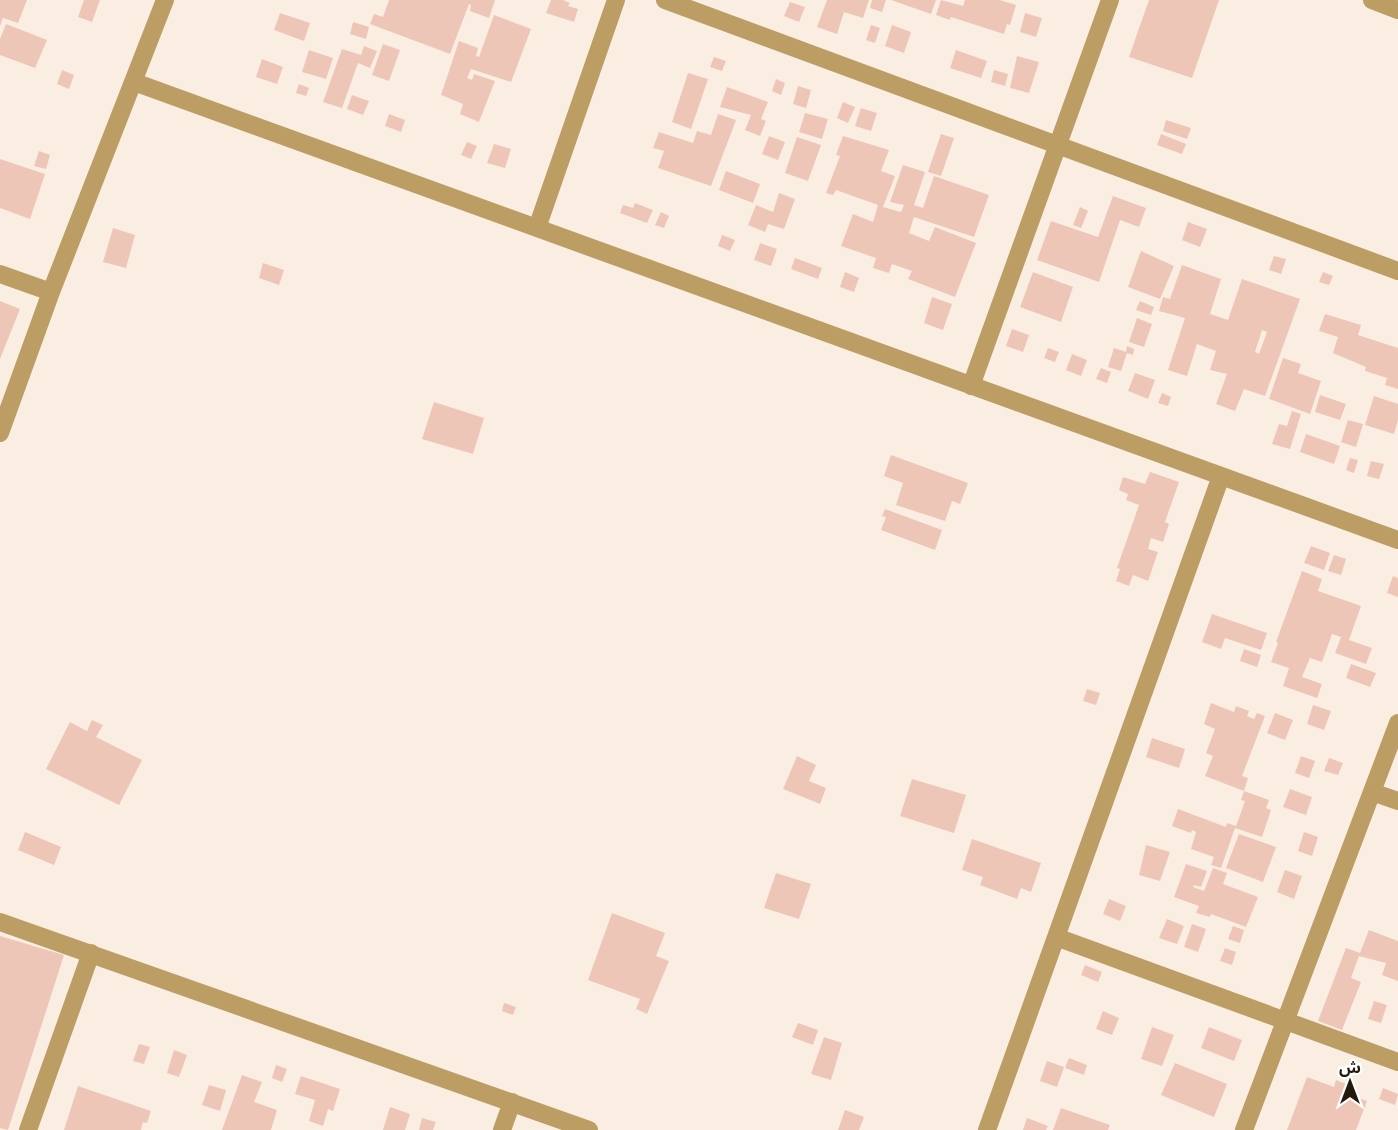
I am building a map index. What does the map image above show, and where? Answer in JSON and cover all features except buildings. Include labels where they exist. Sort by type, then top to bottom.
[{"type":"street","points":[[0,433],[51,292],[165,0]]},
{"type":"street","points":[[537,228],[616,0]]},
{"type":"street","points":[[665,0],[1398,271]]},
{"type":"street","points":[[971,386],[1110,0]]},
{"type":"street","points":[[1372,0],[1398,10]]},
{"type":"street","points":[[134,82],[1398,540]]},
{"type":"street","points":[[0,274],[51,292]]},
{"type":"street","points":[[987,1130],[1221,476]]},
{"type":"street","points":[[1244,1130],[1398,723]]},
{"type":"street","points":[[1372,792],[1398,801]]},
{"type":"street","points":[[0,922],[590,1130]]},
{"type":"street","points":[[1056,938],[1398,1062]]},
{"type":"street","points":[[28,1130],[91,954]]},
{"type":"street","points":[[502,1130],[512,1102]]}]
